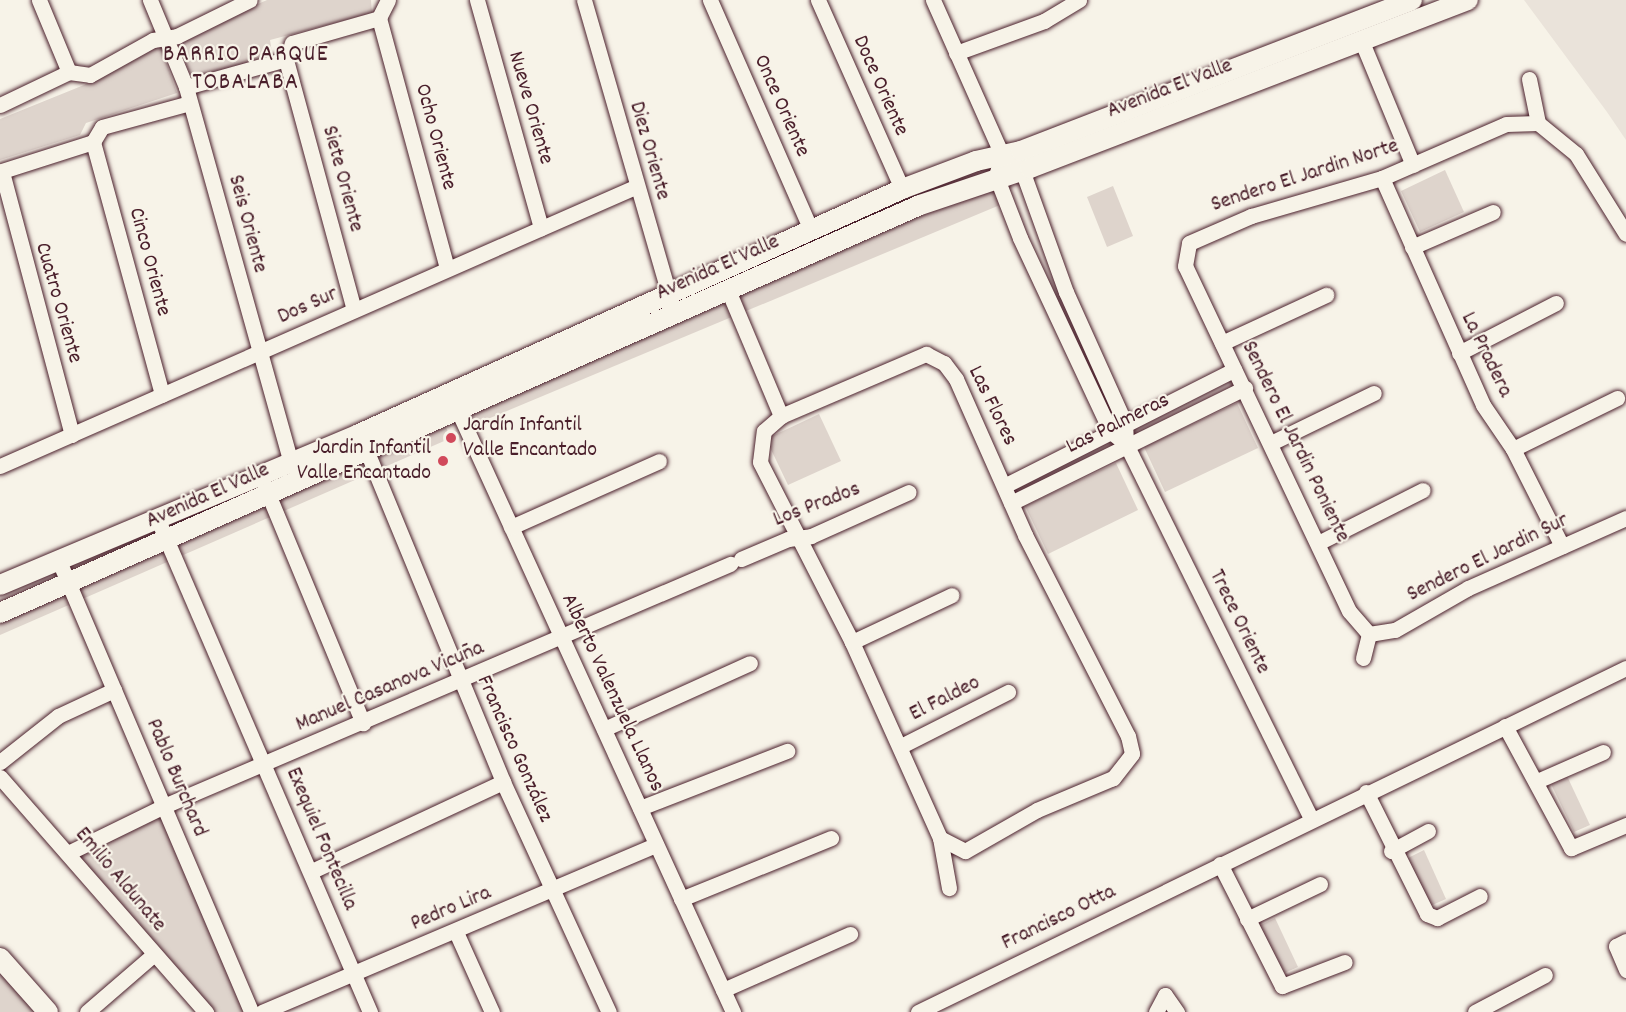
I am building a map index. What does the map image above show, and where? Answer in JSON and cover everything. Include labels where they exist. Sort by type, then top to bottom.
[{"type":"street","points":[[39,0],[69,72]]},
{"type":"street","name":"Seis Oriente","points":[[150,0],[186,87],[291,463]]},
{"type":"street","points":[[0,105],[69,72],[90,75],[165,35],[177,36],[250,0]]},
{"type":"street","points":[[186,87],[286,59],[294,42],[379,18],[388,0]]},
{"type":"street","name":"Nueve Oriente","points":[[477,0],[541,228]]},
{"type":"street","name":"Diez Oriente","points":[[584,0],[635,187],[675,313]]},
{"type":"street","name":"Once Oriente","points":[[710,0],[811,230]]},
{"type":"street","name":"Doce Oriente","points":[[818,0],[902,189]]},
{"type":"street","points":[[933,0],[1002,155],[1022,170]]},
{"type":"street","points":[[956,53],[1044,21],[1079,0]]},
{"type":"street","name":"Avenida El Valle","points":[[0,585],[359,434],[454,402],[675,313],[996,176],[1022,170],[1468,0]]},
{"type":"street","points":[[1403,2],[1406,24]]},
{"type":"street","name":"Avenida El Valle","points":[[0,613],[367,452],[454,402],[668,291],[902,189],[1002,155],[1403,2]]},
{"type":"street","name":"Ocho Oriente","points":[[379,18],[447,269]]},
{"type":"street","points":[[1362,42],[1413,165]]},
{"type":"street","name":"Siete Oriente","points":[[286,59],[354,310]]},
{"type":"street","points":[[1529,79],[1538,123],[1576,154],[1626,234]]},
{"type":"street","points":[[1,183],[7,167],[93,142],[102,127],[190,103]]},
{"type":"street","name":"Sendero El Jardin Norte","points":[[1189,243],[1251,216],[1382,178],[1506,124],[1538,123]]},
{"type":"street","name":"Cinco Oriente","points":[[93,142],[162,395]]},
{"type":"street","points":[[996,176],[1002,155]]},
{"type":"street","name":"Trece Oriente","points":[[1022,170],[1066,292],[1125,423],[1126,444],[1311,819]]},
{"type":"street","name":"Trece Oriente","points":[[996,176],[1111,432],[1126,444]]},
{"type":"street","name":"La Pradera","points":[[1382,178],[1483,405],[1513,449],[1562,546]]},
{"type":"street","name":"Cuatro Oriente","points":[[1,183],[72,435]]},
{"type":"street","name":"Dos Sur","points":[[0,466],[635,187]]},
{"type":"street","points":[[1412,247],[1493,212]]},
{"type":"street","name":"Sendero El Jardin Poniente","points":[[1189,243],[1185,266],[1234,370],[1273,442],[1349,610],[1369,634]]},
{"type":"street","points":[[728,290],[781,416]]},
{"type":"street","points":[[1222,343],[1326,295]]},
{"type":"street","points":[[1459,353],[1556,303]]},
{"type":"street","name":"Las Flores","points":[[939,838],[950,848],[965,851],[980,845],[1037,810],[1113,778],[1132,754],[1128,736],[1011,503],[956,379],[944,363],[926,354],[781,416],[765,431],[760,462],[852,642],[901,746],[939,838],[949,888]]},
{"type":"street","name":"Las Palmeras","points":[[1004,486],[1234,370]]},
{"type":"street","name":"Las Palmeras","points":[[1011,503],[1126,444],[1245,388]]},
{"type":"street","points":[[1273,442],[1374,393]]},
{"type":"street","points":[[1513,449],[1617,398]]},
{"type":"street","name":"Alberto Valenzuela Llanos","points":[[454,402],[732,1012]]},
{"type":"street","name":"Francisco González","points":[[359,434],[503,782],[609,1012]]},
{"type":"street","points":[[512,527],[659,461]]},
{"type":"street","points":[[260,476],[363,723]]},
{"type":"street","points":[[1320,542],[1423,490]]},
{"type":"street","name":"Los Prados","points":[[736,561],[909,492]]},
{"type":"street","name":"Sendero El Jardin Sur","points":[[1369,634],[1395,630],[1468,588],[1626,518]]},
{"type":"street","name":"Exequiel Fontecilla","points":[[158,520],[312,871],[370,1012]]},
{"type":"street","name":"Pablo Burchard","points":[[59,561],[251,1012]]},
{"type":"street","name":"Manuel Casanova Vicuña","points":[[68,853],[164,806],[562,639],[736,561]]},
{"type":"street","points":[[852,642],[952,595]]},
{"type":"street","points":[[1364,658],[1369,634]]},
{"type":"street","points":[[604,729],[750,663]]},
{"type":"street","name":"Francisco Otta","points":[[918,1012],[1366,792],[1626,668]]},
{"type":"street","points":[[0,762],[58,716],[114,690]]},
{"type":"street","name":"El Faldeo","points":[[901,746],[1008,692]]},
{"type":"street","points":[[1505,726],[1537,781],[1571,848],[1626,825]]},
{"type":"street","points":[[640,808],[787,751]]},
{"type":"street","points":[[1537,781],[1603,752]]},
{"type":"street","name":"Emilio Aldunate","points":[[0,777],[68,853],[153,955],[206,1012]]},
{"type":"street","points":[[312,871],[503,782]]},
{"type":"street","points":[[1366,792],[1391,851],[1427,914],[1437,918],[1480,896]]},
{"type":"street","points":[[1391,851],[1428,831]]},
{"type":"street","points":[[681,899],[831,838]]},
{"type":"street","name":"Pedro Lira","points":[[262,1012],[456,932],[656,845]]},
{"type":"street","points":[[1220,864],[1282,986],[1345,962]]},
{"type":"street","points":[[1248,918],[1320,884]]},
{"type":"street","points":[[456,932],[492,1012]]},
{"type":"street","points":[[723,990],[850,934]]},
{"type":"street","points":[[1626,941],[1616,946],[1626,970]]},
{"type":"street","points":[[87,1012],[153,955]]},
{"type":"street","points":[[0,958],[48,1012]]},
{"type":"street","points":[[1474,1012],[1545,975]]},
{"type":"street","points":[[1156,1012],[1165,995],[1177,1012]]},
{"type":"shaded area","points":[[267,0],[371,0],[372,13],[270,40],[273,59],[193,82],[177,40]]},
{"type":"shaded area","points":[[1524,0],[1626,0],[1626,140],[1607,112]]},
{"type":"shaded area","points":[[160,45],[177,93],[86,123],[80,135],[0,160],[0,119],[84,85]]},
{"type":"shaded area","points":[[1445,170],[1464,212],[1420,232],[1401,191]]},
{"type":"shaded area","points":[[990,184],[1000,205],[466,428],[458,410]]},
{"type":"shaded area","points":[[1113,186],[1133,236],[1107,247],[1087,197]]},
{"type":"shaded area","points":[[1237,403],[1258,448],[1165,492],[1144,447]]},
{"type":"shaded area","points":[[819,414],[841,461],[788,485],[766,439]]},
{"type":"shaded area","points":[[442,419],[451,438],[0,635],[0,614]]},
{"type":"shaded area","points":[[1116,463],[1138,510],[1048,554],[1025,506]]},
{"type":"shaded area","points":[[1567,776],[1590,825],[1574,832],[1551,784]]},
{"type":"shaded area","points":[[164,806],[251,1012],[206,1012],[68,853]]},
{"type":"shaded area","points":[[1424,850],[1446,899],[1430,906],[1408,858]]},
{"type":"shaded area","points":[[1275,918],[1298,967],[1282,974],[1259,926]]},
{"type":"shaded area","points":[[0,970],[35,1012],[0,1012]]},
{"type":"place","name":"Jardín Infantil Valle Encantado","points":[[451,438]]},
{"type":"place","name":"Jardin Infantil Valle Encantado","points":[[443,461]]},
{"type":"district","name":"BARRIO PARQUE TOBALABA","points":[[246,70]]}]
